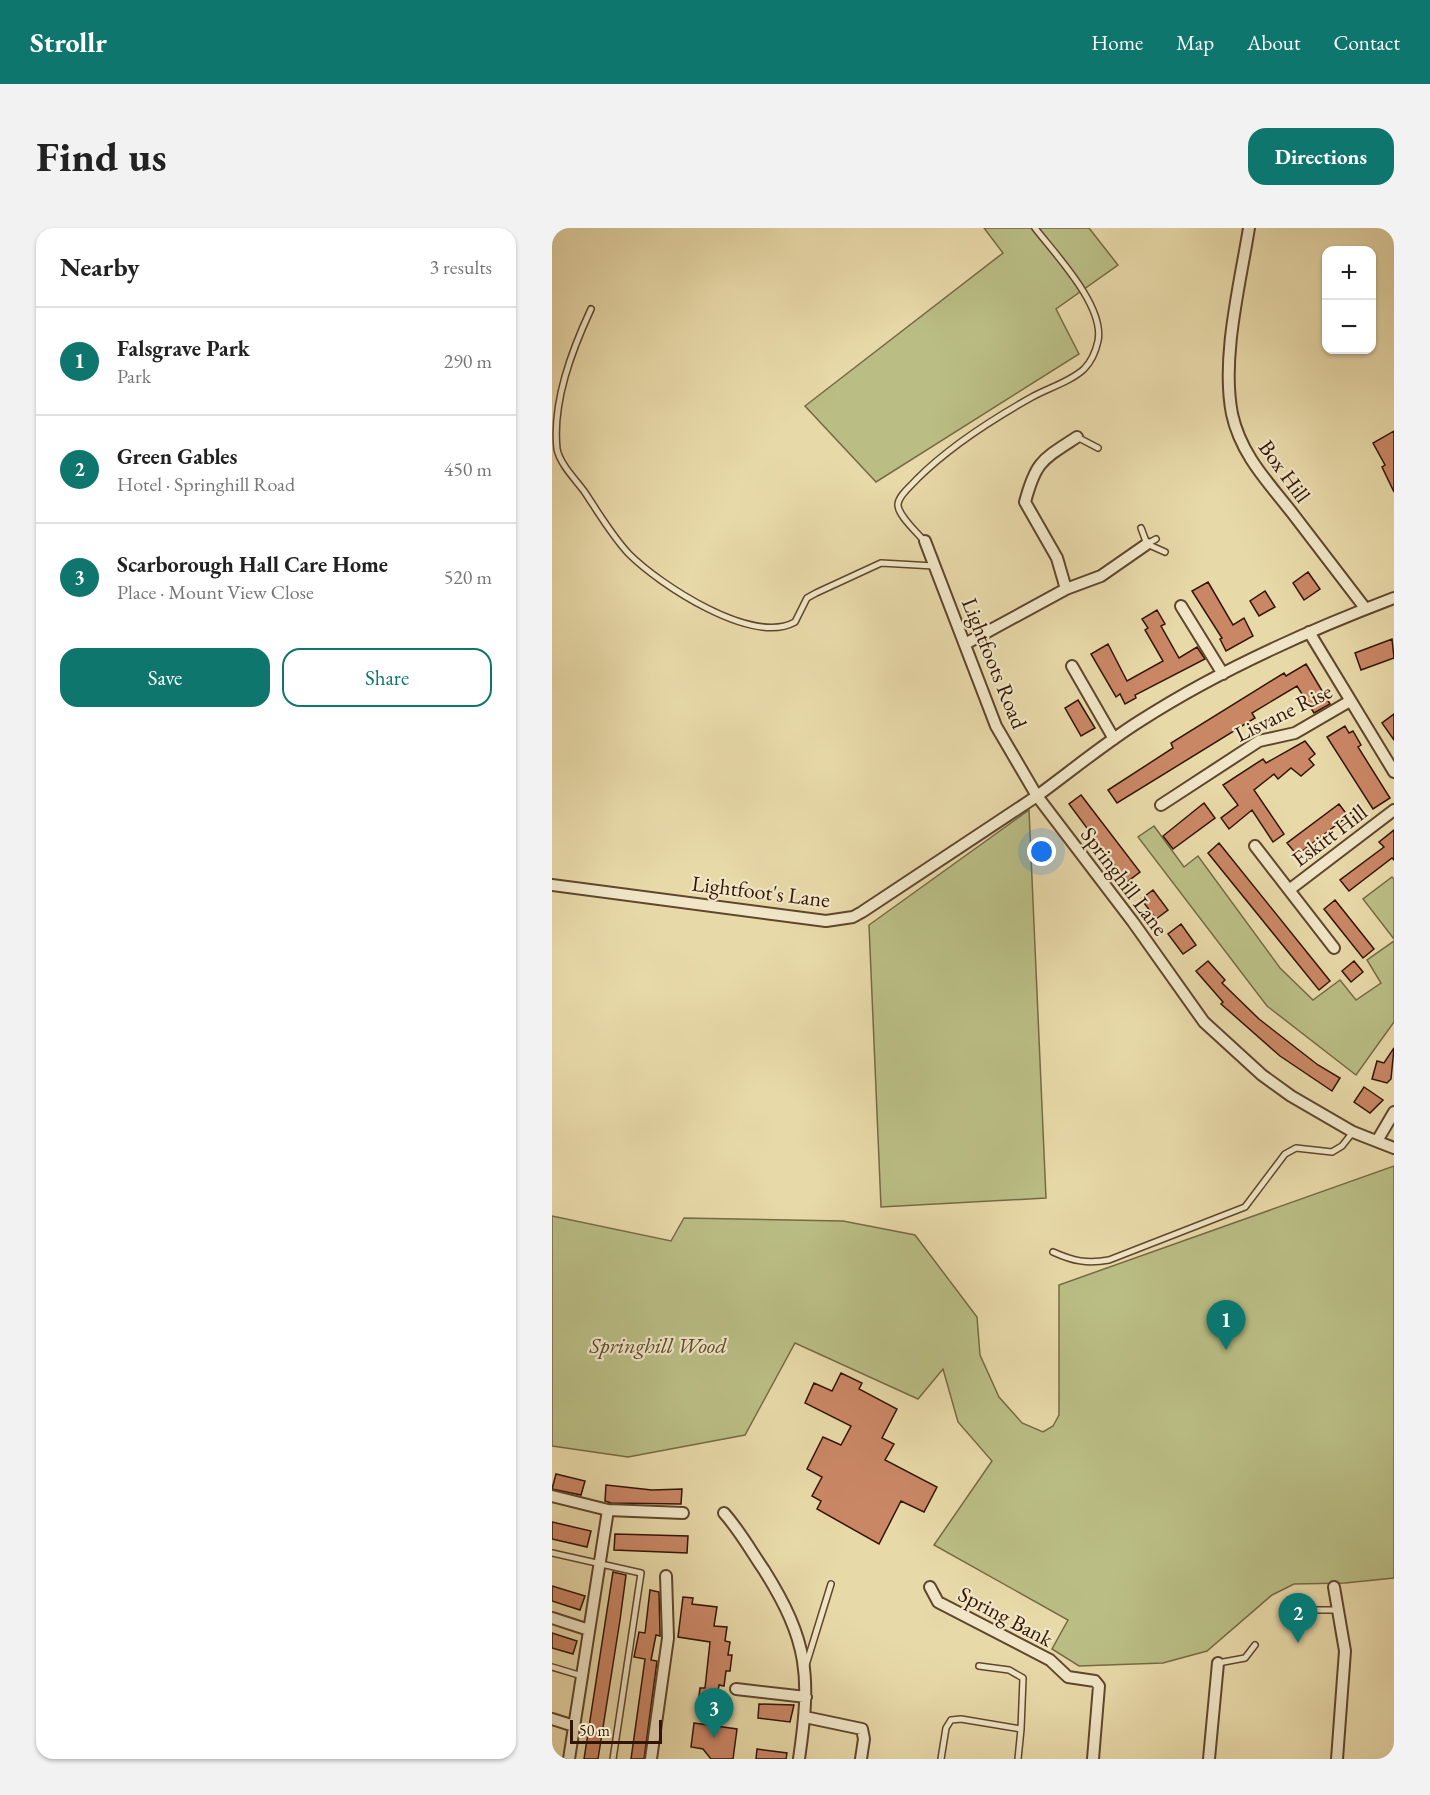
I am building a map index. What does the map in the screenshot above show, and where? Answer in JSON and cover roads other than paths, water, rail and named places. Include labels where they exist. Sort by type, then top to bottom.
[{"type":"street","name":"Box Hill","points":[[1249,228],[1231,346],[1232,412],[1240,440],[1255,468],[1365,608]]},
{"type":"street","points":[[1066,589],[1057,558],[1025,502],[1033,471],[1051,454],[1077,437]]},
{"type":"street","name":"Lightfoots Road","points":[[924,541],[936,566],[996,726],[1037,796]]},
{"type":"street","points":[[965,644],[1066,589],[1101,576],[1151,541]]},
{"type":"street","points":[[1037,796],[1139,721],[1223,674],[1309,632],[1394,598]]},
{"type":"street","points":[[1181,606],[1223,674]]},
{"type":"street","points":[[1309,632],[1394,772]]},
{"type":"street","points":[[1072,666],[1114,739]]},
{"type":"street","name":"Lisvane Rise","points":[[1161,805],[1206,783],[1259,741],[1295,733],[1350,701]]},
{"type":"street","name":"Lightfoot's Lane","points":[[552,885],[826,921],[842,920],[862,912],[1037,796]]},
{"type":"street","name":"Springhill Lane","points":[[1037,796],[1133,922],[1204,1022],[1262,1076],[1291,1096],[1353,1132],[1394,1148]]},
{"type":"street","name":"Eskitt Hill","points":[[1334,948],[1289,890],[1394,810]]},
{"type":"street","points":[[1255,846],[1289,890]]},
{"type":"street","points":[[1377,1141],[1394,1112]]},
{"type":"street","points":[[552,1496],[608,1510],[682,1513]]},
{"type":"street","points":[[569,1759],[608,1510]]},
{"type":"street","points":[[724,1513],[736,1526],[786,1605],[802,1648],[806,1697],[799,1759]]},
{"type":"street","points":[[651,1759],[668,1638],[666,1576]]},
{"type":"street","name":"Spring Bank","points":[[930,1587],[938,1602],[1050,1660],[1068,1677],[1095,1681],[1099,1686],[1094,1759]]},
{"type":"street","points":[[1334,1587],[1345,1651],[1337,1759]]},
{"type":"street","points":[[552,1618],[589,1630]]},
{"type":"street","points":[[1209,1759],[1218,1663]]},
{"type":"street","points":[[736,1689],[806,1697]]},
{"type":"street","points":[[805,1717],[862,1729],[864,1739],[861,1759]]},
{"type":"street","points":[[552,1719],[574,1726]]},
{"type":"lane","points":[[924,541],[899,509],[898,502],[908,490],[933,464],[969,435],[1084,368],[1099,339],[1087,295],[1035,228]]},
{"type":"lane","points":[[591,309],[562,384],[558,410],[557,451],[629,554],[661,579],[717,614],[754,625],[777,628],[795,622],[807,598],[880,563],[936,566]]},
{"type":"lane","points":[[1077,437],[1098,448]]},
{"type":"lane","points":[[1140,528],[1165,552]]},
{"type":"lane","points":[[1053,1252],[1082,1263],[1094,1263],[1109,1260],[1210,1221],[1249,1204],[1285,1154],[1302,1147],[1332,1152],[1342,1146],[1353,1132]]},
{"type":"lane","points":[[552,1553],[641,1573],[613,1759]]},
{"type":"lane","points":[[805,1668],[831,1584]]},
{"type":"lane","points":[[1315,1610],[1338,1610]]},
{"type":"lane","points":[[1218,1663],[1245,1658],[1255,1645]]},
{"type":"lane","points":[[979,1666],[1009,1670],[1023,1678],[1022,1729],[1018,1759]]},
{"type":"lane","points":[[552,1667],[582,1676]]},
{"type":"lane","points":[[941,1759],[946,1728],[951,1720],[960,1719],[1022,1729]]},
{"type":"place","name":"Falsgrave Park","points":[[1226,1350]]},
{"type":"place","name":"Green Gables","points":[[1298,1643]]},
{"type":"place","name":"Scarborough Hall Care Home","points":[[714,1738]]},
{"type":"park label","name":"Springhill Wood","points":[[658,1345]]}]
